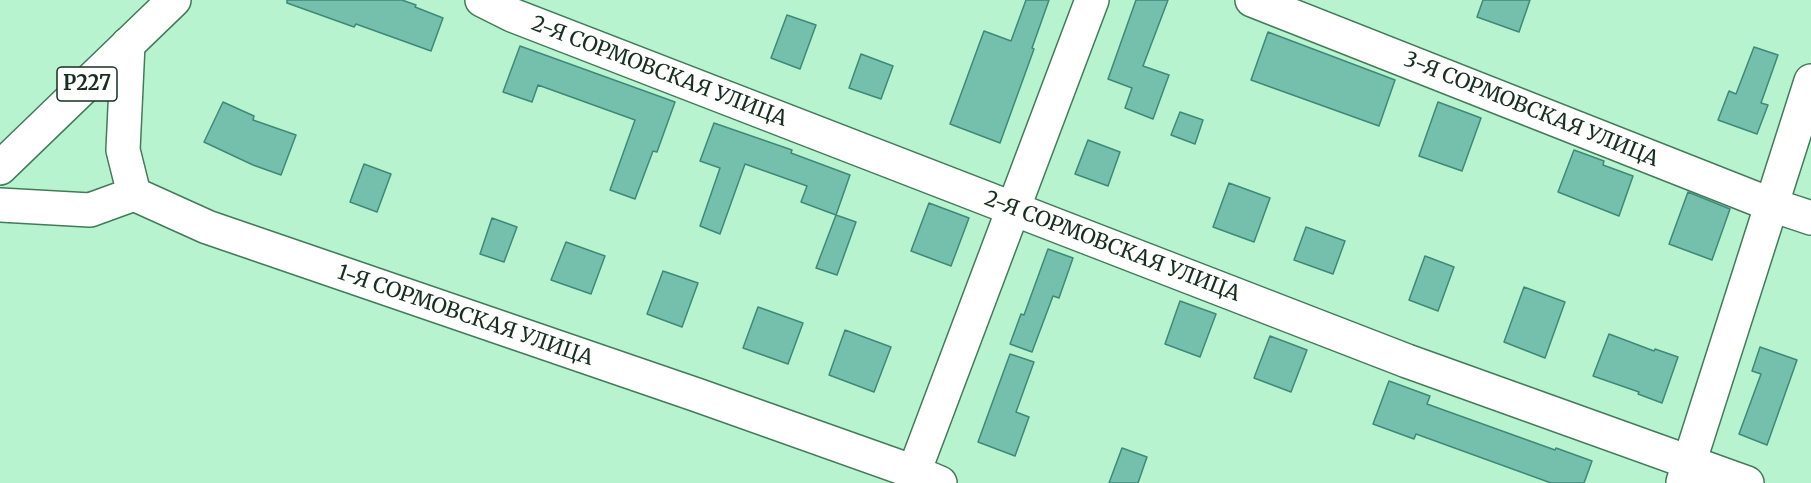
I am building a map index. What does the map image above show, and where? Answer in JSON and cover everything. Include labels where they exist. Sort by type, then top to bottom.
[{"type":"street","name":"Р227","points":[[0,168],[174,0]]},
{"type":"street","name":"2-Я СОРМОВСКАЯ УЛИЦА","points":[[482,0],[512,15],[1407,361],[1686,473],[1747,483]]},
{"type":"street","points":[[927,477],[1013,209],[1092,0]]},
{"type":"street","name":"3-Я СОРМОВСКАЯ УЛИЦА","points":[[1252,0],[1772,205],[1811,218]]},
{"type":"street","points":[[0,205],[90,210],[134,194],[123,150],[128,44]]},
{"type":"street","points":[[1686,473],[1811,81]]},
{"type":"street","name":"1-Я СОРМОВСКАЯ УЛИЦА","points":[[134,194],[207,227],[697,395],[927,477]]},
{"type":"building","points":[[287,0],[402,0],[443,18],[431,51],[356,24],[354,27],[287,3]]},
{"type":"building","points":[[1026,0],[1049,0],[1000,143],[950,124],[984,31],[1011,41]]},
{"type":"building","points":[[1136,0],[1168,0],[1143,66],[1169,75],[1153,119],[1125,108],[1132,88],[1108,79]]},
{"type":"building","points":[[1483,0],[1530,0],[1519,32],[1477,17]]},
{"type":"building","points":[[787,15],[816,25],[800,69],[771,58]]},
{"type":"building","points":[[1268,32],[1395,80],[1379,126],[1251,80]]},
{"type":"building","points":[[520,46],[675,102],[657,152],[653,151],[635,199],[610,190],[635,120],[538,85],[532,102],[503,92]]},
{"type":"building","points":[[1754,47],[1778,55],[1761,103],[1768,105],[1757,134],[1718,120],[1729,91],[1736,94]]},
{"type":"building","points":[[861,54],[893,66],[881,99],[849,88]]},
{"type":"building","points":[[223,102],[254,116],[253,120],[296,135],[281,175],[253,165],[204,142]]},
{"type":"building","points":[[1438,102],[1481,118],[1462,171],[1419,156]]},
{"type":"building","points":[[1180,112],[1203,120],[1195,144],[1171,135]]},
{"type":"building","points":[[714,123],[792,150],[791,153],[850,175],[836,215],[801,202],[807,186],[745,164],[720,234],[700,226],[720,168],[700,161]]},
{"type":"building","points":[[1088,140],[1120,152],[1108,186],[1075,174]]},
{"type":"building","points":[[1574,150],[1604,161],[1603,165],[1633,176],[1619,216],[1558,192]]},
{"type":"building","points":[[364,164],[391,174],[377,212],[350,202]]},
{"type":"building","points":[[1229,183],[1270,198],[1254,242],[1213,227]]},
{"type":"building","points":[[1688,192],[1730,209],[1712,260],[1669,244]]},
{"type":"building","points":[[929,203],[969,218],[951,266],[911,251]]},
{"type":"building","points":[[836,215],[856,222],[837,275],[816,268]]},
{"type":"building","points":[[492,218],[517,227],[504,262],[480,254]]},
{"type":"building","points":[[1306,227],[1345,241],[1333,274],[1294,260]]},
{"type":"building","points":[[566,242],[605,256],[591,294],[551,280]]},
{"type":"building","points":[[1048,249],[1073,258],[1059,298],[1053,296],[1032,352],[1010,344],[1021,314],[1024,315]]},
{"type":"building","points":[[1425,256],[1454,267],[1438,311],[1409,300]]},
{"type":"building","points":[[663,271],[698,283],[682,327],[647,314]]},
{"type":"building","points":[[1524,287],[1565,302],[1545,358],[1504,342]]},
{"type":"building","points":[[1180,301],[1216,314],[1200,357],[1165,344]]},
{"type":"building","points":[[758,307],[803,323],[788,364],[743,348]]},
{"type":"building","points":[[845,330],[891,347],[874,392],[829,375]]},
{"type":"building","points":[[1609,334],[1654,351],[1655,349],[1678,357],[1662,403],[1638,394],[1639,392],[1593,376]]},
{"type":"building","points":[[1270,336],[1307,350],[1291,392],[1254,378]]},
{"type":"building","points":[[1760,347],[1797,360],[1767,445],[1739,434],[1761,374],[1752,371]]},
{"type":"building","points":[[1010,354],[1034,362],[1016,412],[1029,417],[1015,456],[978,442]]},
{"type":"building","points":[[1389,381],[1430,396],[1427,404],[1592,461],[1584,483],[1551,483],[1416,434],[1414,439],[1373,424]]},
{"type":"building","points":[[1122,448],[1147,457],[1138,483],[1109,483]]}]
